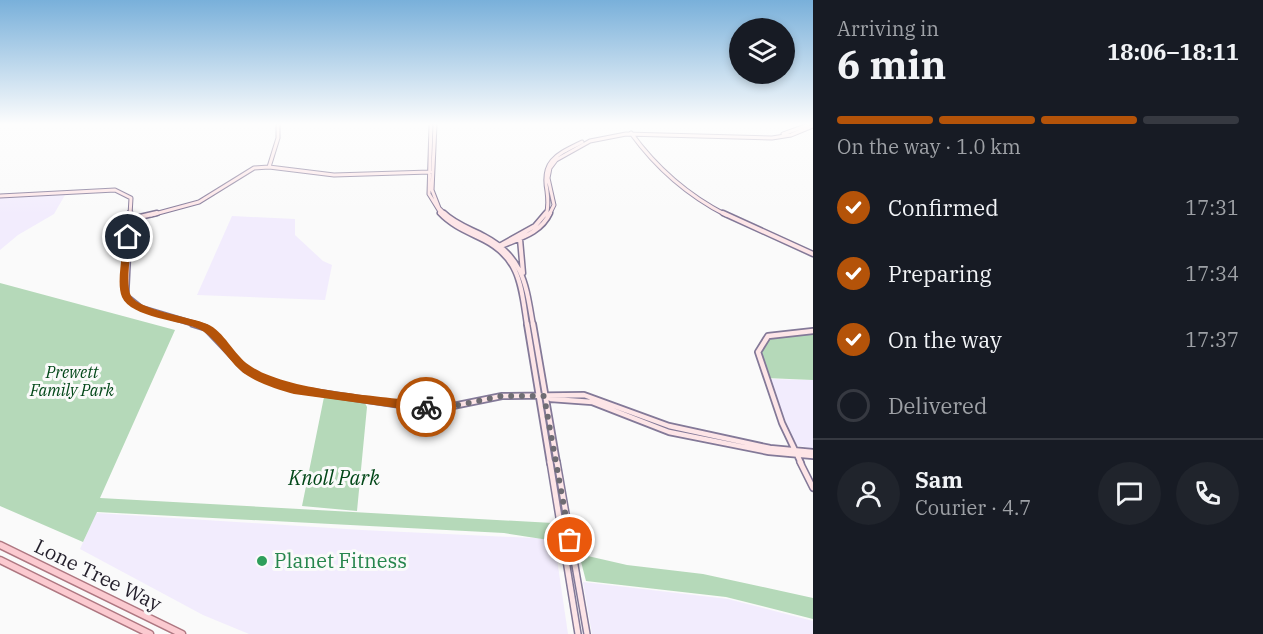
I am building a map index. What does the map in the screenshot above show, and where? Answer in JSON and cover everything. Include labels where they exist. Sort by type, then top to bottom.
[{"type":"main road","name":"Lone Tree Way","points":[[0,545],[182,634]]},
{"type":"main road","name":"Lone Tree Way","points":[[0,560],[150,634]]},
{"type":"street","points":[[269,167],[273,155]]},
{"type":"street","points":[[432,155],[429,194],[438,213],[452,225],[500,246],[518,262],[523,273]]},
{"type":"street","points":[[500,246],[531,230],[546,215],[549,204],[544,178],[546,167],[561,155]]},
{"type":"street","points":[[500,246],[540,228],[550,216],[554,205],[549,173],[556,160],[566,155]]},
{"type":"street","points":[[649,155],[692,196],[714,209],[813,254]]},
{"type":"street","points":[[131,219],[182,208],[206,198],[254,168],[269,167],[334,175],[432,172]]},
{"type":"street","points":[[0,196],[115,190],[131,198],[124,285],[126,296],[131,302],[141,308],[206,328],[245,369],[262,378],[294,389],[414,407],[444,408],[502,396],[542,396],[551,399],[592,402],[669,432],[759,450],[813,454]]},
{"type":"street","points":[[520,238],[523,273],[578,634]]},
{"type":"street","points":[[500,246],[513,263],[520,280],[587,634]]},
{"type":"street","points":[[813,332],[768,336],[758,352],[795,452],[813,488]]},
{"type":"shaded area","points":[[65,195],[54,214],[18,235],[0,250],[0,198]]},
{"type":"shaded area","points":[[232,216],[295,219],[295,235],[323,261],[332,265],[325,300],[197,295]]},
{"type":"shaded area","points":[[768,379],[813,380],[813,449],[796,445]]},
{"type":"shaded area","points":[[96,513],[362,530],[554,539],[568,634],[249,634],[203,615],[80,549]]},
{"type":"shaded area","points":[[583,582],[728,599],[813,621],[813,634],[592,634]]},
{"type":"green space","name":"Prewett Family Park","points":[[0,283],[175,330],[100,498],[553,523],[555,541],[504,533],[97,512],[83,542],[0,506]]},
{"type":"green space","points":[[813,331],[813,380],[766,378],[758,352],[768,336]]},
{"type":"green space","name":"Knoll Park","points":[[324,397],[365,403],[367,407],[357,511],[302,506]]},
{"type":"green space","points":[[579,554],[627,565],[703,574],[813,598],[813,619],[726,597],[586,581]]},
{"type":"way so far","points":[[426,407],[444,408],[502,396],[544,396],[570,540]]},
{"type":"place","name":"Planet Fitness","points":[[262,561]]},
{"type":"route","points":[[128,237],[124,285],[126,296],[131,302],[141,308],[206,328],[245,369],[262,378],[294,389],[426,407]]}]
